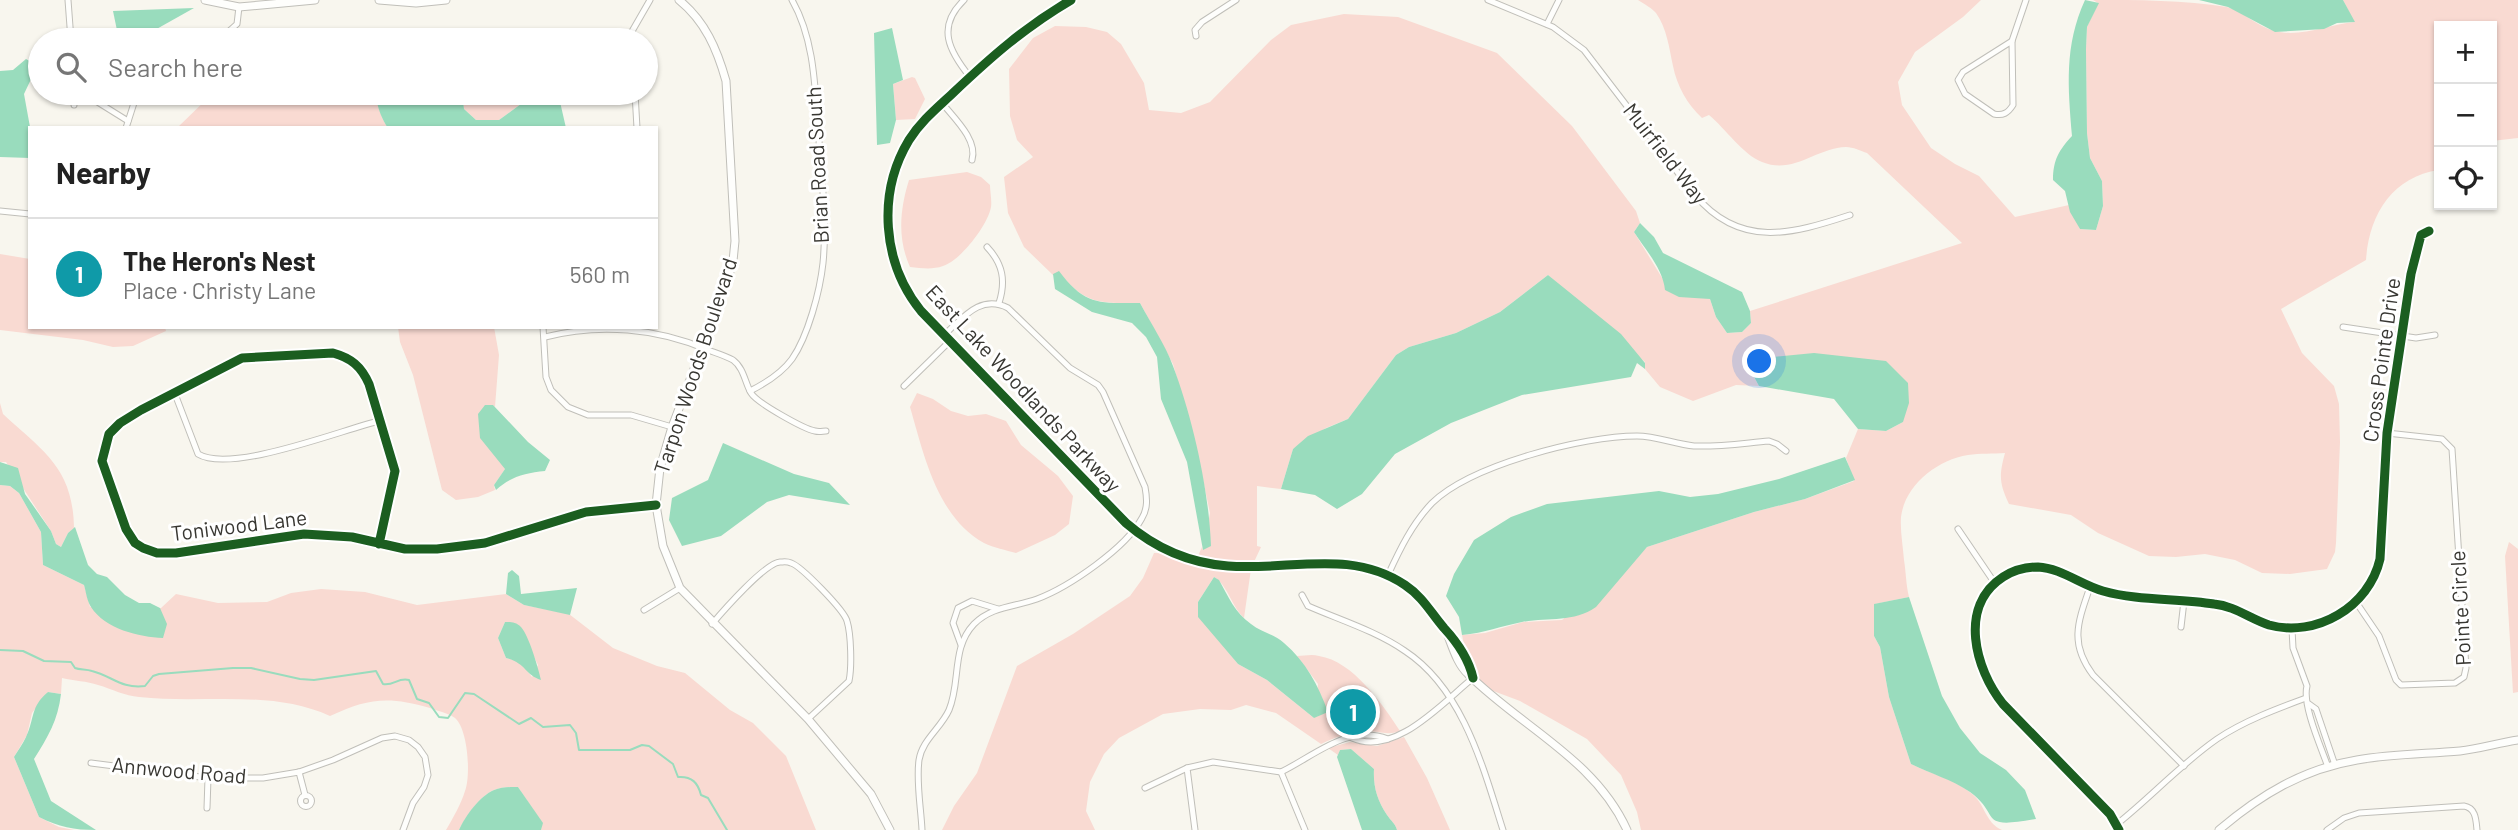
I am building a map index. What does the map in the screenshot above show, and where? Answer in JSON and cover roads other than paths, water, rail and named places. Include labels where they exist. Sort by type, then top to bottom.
[{"type":"street","points":[[68,0],[70,28]]},
{"type":"street","points":[[205,0],[239,7],[315,0]]},
{"type":"street","points":[[379,0],[416,3],[446,0]]},
{"type":"street","points":[[634,28],[650,0]]},
{"type":"street","name":"Tarpon Woods Boulevard","points":[[679,0],[690,9],[708,32],[726,80],[735,242],[733,261],[672,427],[660,468],[656,505],[663,546],[680,588],[712,624],[808,719],[871,794],[890,830]]},
{"type":"street","name":"Brian Road South","points":[[750,391],[775,377],[792,359],[802,340],[814,304],[822,265],[825,227],[813,70],[808,43],[798,10],[792,0]]},
{"type":"street","points":[[964,0],[953,13],[948,37],[954,57],[970,77]]},
{"type":"street","name":"East Lake Woodlands Parkway","points":[[1071,0],[1027,27],[942,103],[914,133],[897,164],[890,191],[888,223],[891,251],[902,282],[915,304],[1134,530],[1168,552],[1217,565],[1342,562],[1363,565],[1388,575],[1415,592],[1452,635],[1474,678],[1487,693],[1560,749],[1596,781],[1616,808],[1627,830]]},
{"type":"street","points":[[1196,36],[1195,30],[1202,22],[1237,0]]},
{"type":"street","name":"Muirfield Way","points":[[1488,0],[1547,24],[1584,50],[1695,195],[1717,216],[1749,230],[1784,233],[1803,230],[1850,215]]},
{"type":"street","points":[[1547,24],[1559,0]]},
{"type":"street","points":[[2012,41],[1964,72],[1958,80],[1965,94],[1994,114],[1999,115],[2010,110],[2013,105],[2012,41],[2025,0]]},
{"type":"street","points":[[232,28],[237,24],[239,7]]},
{"type":"street","points":[[942,103],[972,145],[972,160]]},
{"type":"street","points":[[100,105],[127,124],[133,105]]},
{"type":"street","points":[[636,105],[638,126]]},
{"type":"street","points":[[0,211],[28,214]]},
{"type":"street","name":"Cross Pointe Drive","points":[[1994,582],[2016,570],[2040,567],[2109,593],[2226,606],[2268,624],[2292,629],[2328,620],[2356,601],[2370,585],[2380,559],[2387,433],[2417,247],[2421,235],[2429,231]]},
{"type":"street","points":[[987,247],[996,257],[1002,273],[1003,289],[999,303]]},
{"type":"street","points":[[904,386],[972,309],[981,304],[999,303],[1008,308],[1070,368],[1098,384],[1145,487],[1145,511],[1134,530],[1112,552],[1088,571],[1055,591],[1037,599],[998,609],[973,625],[961,645],[948,712],[923,747],[919,759],[922,830]]},
{"type":"street","points":[[2343,327],[2424,338],[2435,335]]},
{"type":"street","points":[[543,329],[546,377],[551,390],[568,407],[588,415],[631,415],[672,427]]},
{"type":"street","points":[[545,337],[644,330],[679,338],[733,360],[742,370],[750,391],[764,405],[815,431],[826,431]]},
{"type":"street","name":"Toniwood Lane","points":[[379,544],[395,471],[364,372],[345,356],[333,353],[242,358],[141,410],[120,423],[109,434],[102,461],[126,529],[135,543],[157,553],[176,553],[304,534],[352,537],[379,544],[405,549],[437,549],[485,543],[586,512],[656,505]]},
{"type":"street","points":[[175,394],[198,454],[206,459],[224,460],[285,449],[379,421]]},
{"type":"street","name":"Pointe Circle","points":[[2356,601],[2379,636],[2396,680],[2401,685],[2455,683],[2464,677],[2466,668],[2452,449],[2449,443],[2442,439],[2387,433]]},
{"type":"street","points":[[1388,575],[1408,535],[1434,502],[1469,478],[1525,456],[1577,444],[1638,436],[1697,446],[1769,441],[1786,451]]},
{"type":"street","points":[[1958,529],[1994,582],[1980,601],[1975,621],[1980,662],[1990,687],[2003,704],[2099,802],[2118,827],[2184,765],[2234,729],[2267,712],[2306,698]]},
{"type":"street","points":[[712,624],[768,567],[778,562],[790,562],[801,570],[842,612],[847,621],[850,671],[849,681],[808,719]]},
{"type":"street","points":[[2090,587],[2078,631],[2083,659],[2094,675],[2184,765]]},
{"type":"street","points":[[644,610],[680,588]]},
{"type":"street","points":[[1302,595],[1308,606],[1403,649],[1428,671],[1449,697],[1467,727],[1503,830]]},
{"type":"street","points":[[2181,627],[2184,600]]},
{"type":"street","points":[[961,645],[953,623],[958,608],[972,601],[998,609]]},
{"type":"street","points":[[2292,629],[2293,648],[2307,686],[2306,698],[2309,705],[2316,709],[2331,766]]},
{"type":"street","points":[[1145,788],[1201,764],[1221,762],[1281,772],[1332,742],[1367,735],[1388,739],[1410,729],[1474,678]]},
{"type":"street","name":"Annwood Road","points":[[91,763],[208,778],[263,778],[299,772],[382,738],[395,736],[409,740],[418,747],[425,757],[428,775],[403,830]]},
{"type":"street","points":[[2219,830],[2271,791],[2331,766],[2361,759],[2471,750],[2518,740]]},
{"type":"street","points":[[1187,768],[1195,830]]},
{"type":"street","points":[[299,772],[305,795]]},
{"type":"street","points":[[1281,772],[1305,830]]},
{"type":"street","points":[[207,808],[208,778]]},
{"type":"street","points":[[2327,830],[2344,818],[2359,813],[2464,806],[2473,811],[2477,830]]},
{"type":"waterway","points":[[0,650],[23,651],[44,661],[71,662],[75,668],[99,673],[129,686],[145,686],[153,676],[159,674],[233,668],[251,668],[314,680],[376,671],[383,684],[409,680],[417,699],[429,703],[439,717],[448,718],[465,693],[474,694],[519,724],[531,718],[543,727],[570,725],[576,733],[579,750],[630,750],[642,745],[649,746],[673,764],[678,777],[691,779],[696,784],[701,795],[708,798],[727,830]]},
{"type":"place","name":"The Heron's Nest","points":[[1353,712]]}]
